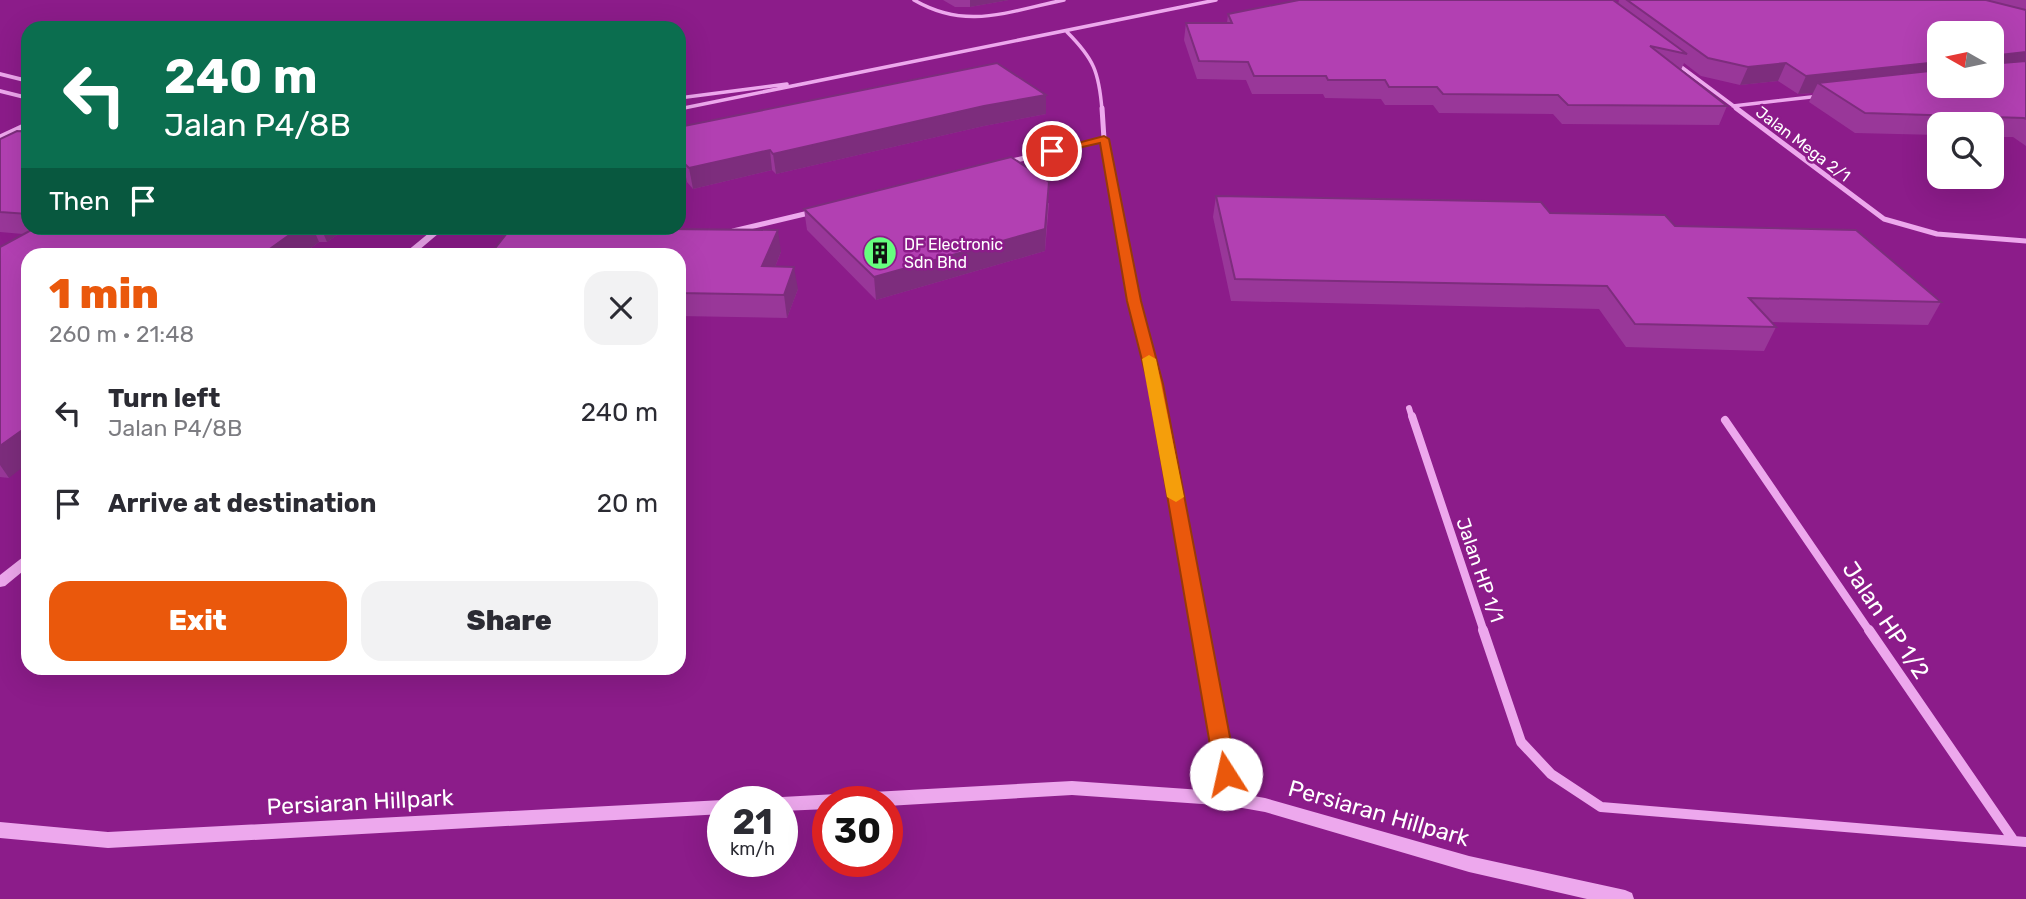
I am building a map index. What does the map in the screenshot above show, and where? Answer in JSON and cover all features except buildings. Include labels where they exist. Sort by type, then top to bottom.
[{"type":"street","points":[[914,0],[933,11],[951,16],[974,17],[1063,0]]},
{"type":"street","points":[[686,108],[1216,0]]},
{"type":"street","points":[[1067,32],[1089,54],[1100,85],[1104,139],[1134,301],[1155,384],[1231,799]]},
{"type":"street","name":"Jalan Mega 2/1","points":[[1668,57],[1884,219],[1911,229],[1959,239],[2026,241]]},
{"type":"street","points":[[0,74],[21,79]]},
{"type":"street","points":[[686,97],[836,78]]},
{"type":"street","points":[[0,91],[21,96]]},
{"type":"street","points":[[1733,106],[1829,95]]},
{"type":"street","points":[[0,137],[21,127]]},
{"type":"street","points":[[998,164],[1104,139]]},
{"type":"street","points":[[727,231],[821,210]]},
{"type":"street","points":[[415,248],[432,235]]},
{"type":"street","name":"Jalan HP 1/1","points":[[1409,408],[1521,742],[1551,774],[1601,807],[2014,841]]},
{"type":"street","name":"Jalan HP 1/2","points":[[1726,421],[2014,841]]},
{"type":"street","points":[[0,582],[21,566]]},
{"type":"street","name":"Persiaran Hillpark","points":[[798,802],[1072,788],[1231,799],[1265,805],[1469,864],[1625,899]]},
{"type":"street","name":"Persiaran Hillpark","points":[[0,830],[108,840],[707,808]]},
{"type":"street","points":[[2014,841],[2026,842]]},
{"type":"slow traffic","points":[[1149,359],[1176,497]]},
{"type":"place","name":"DF Electronic Sdn Bhd","points":[[880,253]]},
{"type":"route","points":[[1052,151],[1104,139],[1134,301],[1155,384],[1226,774]]}]
